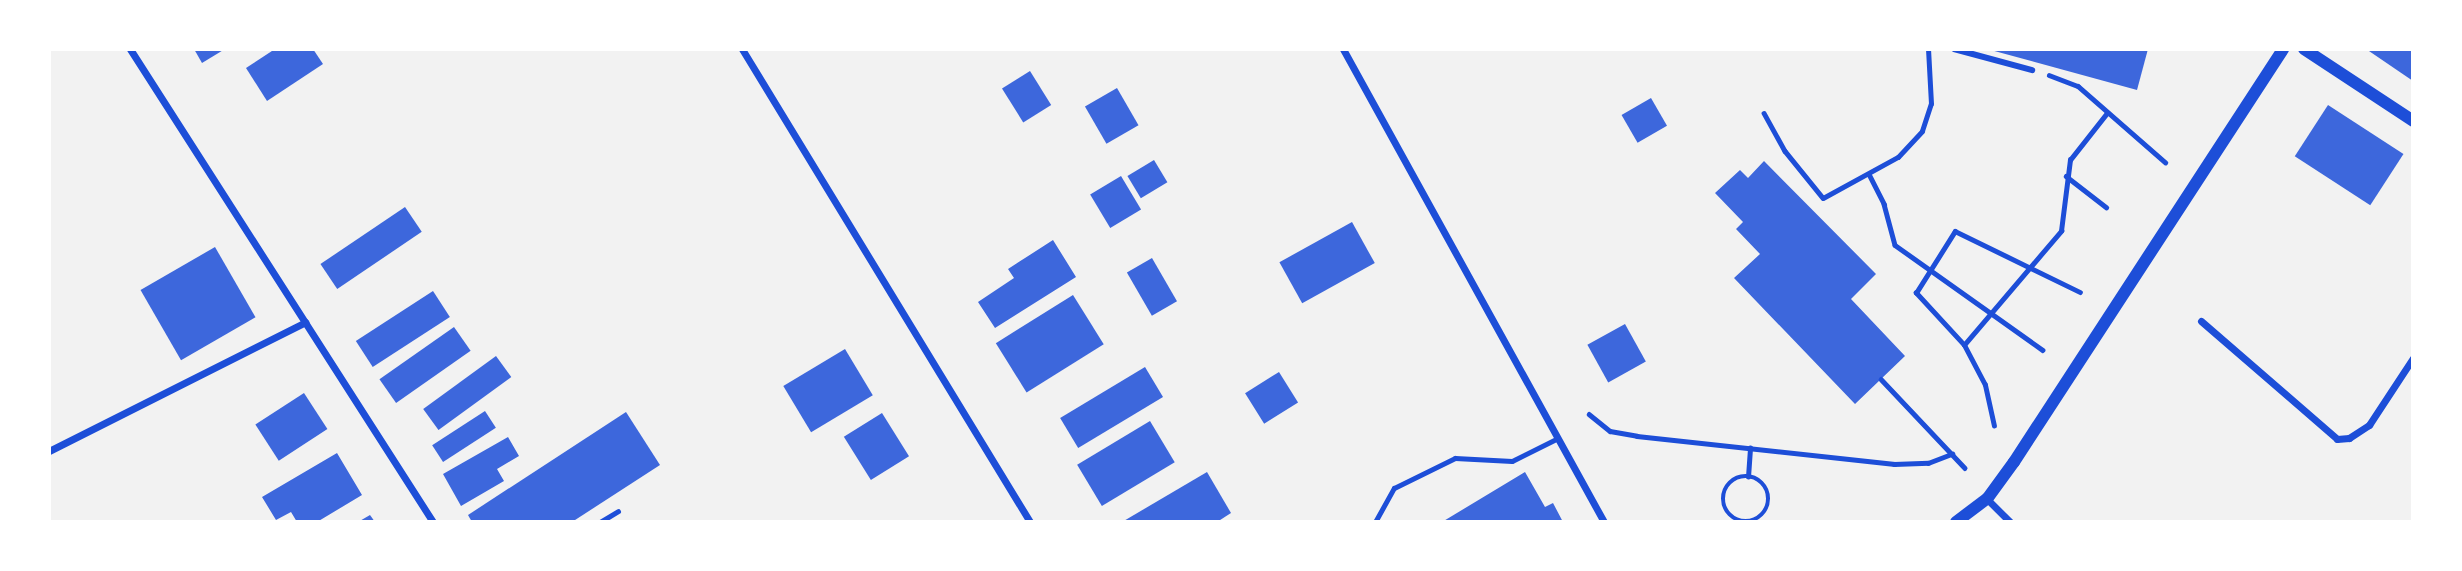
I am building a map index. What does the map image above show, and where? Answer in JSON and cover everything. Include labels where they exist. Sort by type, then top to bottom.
[{"type":"street","points":[[130,49],[433,522]]},
{"type":"street","points":[[742,49],[1030,522]]},
{"type":"street","points":[[1343,49],[1604,522]]},
{"type":"street","points":[[1954,49],[2032,70]]},
{"type":"street","points":[[1956,522],[1987,499],[2283,49]]},
{"type":"street","points":[[2304,49],[2413,121]]},
{"type":"street","points":[[2201,321],[2326,432],[2349,439],[2370,425],[2413,358]]},
{"type":"street","points":[[49,450],[305,322]]},
{"type":"street","points":[[1987,499],[2010,522]]},
{"type":"lane","points":[[1375,522],[1394,488],[1455,458],[1512,461],[1558,438]]},
{"type":"lane","points":[[600,522],[618,511]]},
{"type":"path","points":[[1764,113],[1785,151],[1823,198],[1869,174],[1910,147],[1922,131],[1931,104],[1928,49]]},
{"type":"path","points":[[2032,70],[2072,83],[2165,162]]},
{"type":"path","points":[[1964,345],[2061,231],[2066,175],[2076,150],[2107,113]]},
{"type":"path","points":[[1869,174],[1884,204],[1891,240],[2043,350]]},
{"type":"path","points":[[2066,175],[2106,207]]},
{"type":"path","points":[[1994,426],[1985,385],[1964,345],[1916,293],[1955,231],[2080,292]]},
{"type":"path","points":[[1881,379],[1965,468]]},
{"type":"path","points":[[1589,414],[1600,426],[1621,434],[1914,465],[1952,454]]},
{"type":"path","points":[[1748,477],[1750,447]]},
{"type":"path","points":[[1748,477],[1760,481],[1769,497],[1759,520],[1736,519],[1724,505],[1731,482],[1748,477]]},
{"type":"building","points":[[194,49],[225,49],[202,63]]},
{"type":"building","points":[[275,49],[313,49],[323,64],[267,101],[246,68]]},
{"type":"building","points":[[1987,49],[2148,49],[2137,90]]},
{"type":"building","points":[[2366,49],[2413,49],[2413,81]]},
{"type":"building","points":[[1030,71],[1051,105],[1023,122],[1002,88]]},
{"type":"building","points":[[1117,88],[1138,125],[1106,144],[1085,106]]},
{"type":"building","points":[[1651,98],[1667,126],[1638,143],[1622,115]]},
{"type":"building","points":[[2328,105],[2403,154],[2370,205],[2295,156]]},
{"type":"building","points":[[1154,160],[1167,182],[1141,198],[1127,176]]},
{"type":"building","points":[[1764,161],[1876,274],[1851,299],[1905,356],[1855,404],[1734,278],[1760,254],[1736,229],[1743,222],[1715,193],[1740,170],[1748,178]]},
{"type":"building","points":[[1121,176],[1141,209],[1110,228],[1090,195]]},
{"type":"building","points":[[405,207],[422,232],[337,289],[320,264]]},
{"type":"building","points":[[1352,222],[1375,263],[1302,303],[1279,262]]},
{"type":"building","points":[[1053,240],[1076,277],[995,328],[978,302],[1014,278],[1008,269]]},
{"type":"building","points":[[215,247],[256,317],[181,360],[141,290]]},
{"type":"building","points":[[1152,258],[1177,301],[1152,316],[1127,273]]},
{"type":"building","points":[[433,291],[450,317],[373,367],[356,341]]},
{"type":"building","points":[[1073,295],[1104,344],[1027,392],[996,343]]},
{"type":"building","points":[[1625,324],[1646,362],[1608,382],[1587,345]]},
{"type":"building","points":[[454,327],[471,351],[396,403],[379,379]]},
{"type":"building","points":[[845,349],[873,395],[811,432],[783,386]]},
{"type":"building","points":[[496,356],[511,377],[438,430],[423,409]]},
{"type":"building","points":[[1145,367],[1163,397],[1078,448],[1060,418]]},
{"type":"building","points":[[1279,372],[1298,403],[1264,424],[1245,393]]},
{"type":"building","points":[[304,393],[327,429],[279,461],[255,425]]},
{"type":"building","points":[[485,411],[496,428],[443,462],[432,445]]},
{"type":"building","points":[[626,412],[660,465],[572,522],[472,522],[468,515]]},
{"type":"building","points":[[882,413],[909,456],[871,480],[844,437]]},
{"type":"building","points":[[1150,421],[1175,462],[1102,506],[1077,465]]},
{"type":"building","points":[[508,437],[519,456],[497,469],[504,481],[461,506],[443,474]]},
{"type":"building","points":[[337,453],[362,495],[317,522],[297,522],[291,512],[276,520],[262,497]]},
{"type":"building","points":[[1207,472],[1231,513],[1217,522],[1122,522]]},
{"type":"building","points":[[1525,472],[1545,507],[1553,503],[1563,522],[1442,522]]},
{"type":"building","points":[[370,515],[375,522],[358,522]]}]
